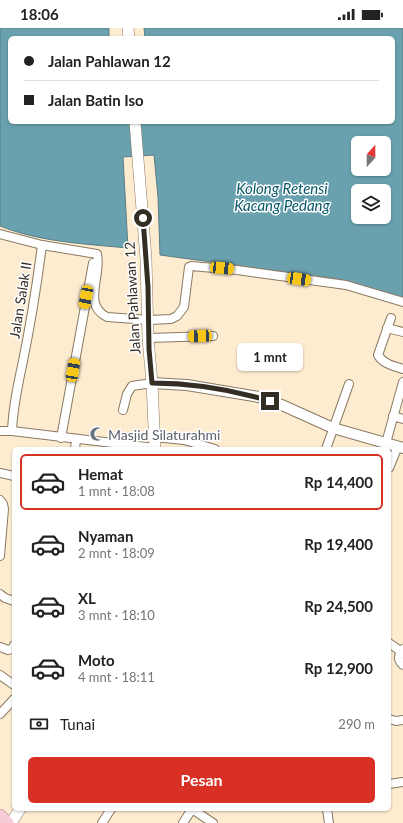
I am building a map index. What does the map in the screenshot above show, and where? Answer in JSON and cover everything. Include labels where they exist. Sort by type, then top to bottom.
[{"type":"highway","points":[[0,816],[8,823]]},
{"type":"main road","name":"Jalan Pahlawan 12","points":[[135,124],[146,259],[149,320],[148,338],[155,447]]},
{"type":"main road","points":[[11,823],[19,811]]},
{"type":"street","points":[[0,234],[42,245],[97,254],[98,257],[94,296],[95,304],[97,310],[107,317],[149,320],[171,319],[177,316],[181,313],[184,307],[189,267],[191,266],[237,270],[346,285],[403,302]]},
{"type":"street","name":"Jalan Salak II","points":[[12,431],[17,387],[34,301],[42,245]]},
{"type":"street","points":[[61,438],[94,253]]},
{"type":"street","points":[[391,318],[378,355],[386,363],[403,369]]},
{"type":"street","points":[[387,328],[403,332]]},
{"type":"street","points":[[148,338],[213,336]]},
{"type":"street","points":[[386,443],[403,382]]},
{"type":"street","points":[[123,410],[129,389],[132,386],[152,383],[187,385],[259,397],[284,406],[333,428],[400,447],[391,464]]},
{"type":"street","points":[[327,447],[349,384]]},
{"type":"street","points":[[393,416],[403,419]]},
{"type":"street","points":[[0,431],[12,431],[137,447]]},
{"type":"street","points":[[154,437],[184,440],[208,447]]},
{"type":"street","points":[[75,447],[76,440]]},
{"type":"street","points":[[0,473],[12,476]]},
{"type":"street","points":[[0,500],[4,506],[0,556]]},
{"type":"street","points":[[0,594],[5,598],[12,600]]},
{"type":"street","points":[[391,644],[402,651],[398,660],[403,665]]},
{"type":"street","points":[[0,647],[8,650],[12,649]]},
{"type":"street","points":[[0,674],[12,683]]},
{"type":"street","points":[[0,714],[12,702]]},
{"type":"street","points":[[391,720],[396,721],[403,720]]},
{"type":"street","points":[[391,784],[403,782]]},
{"type":"street","points":[[102,823],[110,811]]},
{"type":"street","points":[[183,823],[191,811]]},
{"type":"street","points":[[195,811],[213,823]]},
{"type":"street","points":[[327,811],[329,823]]},
{"type":"water","name":"Kolong Retensi Kacang Pedang","points":[[0,28],[109,28],[109,36],[8,36],[8,124],[395,124],[395,36],[145,36],[144,28],[403,28],[403,299],[336,279],[160,255],[158,197],[154,155],[123,157],[128,248],[79,244],[31,236],[0,226]]},
{"type":"place","name":"Masjid Silaturahmi","points":[[97,434]]},
{"type":"route","points":[[143,218],[148,287],[149,359],[152,383],[187,385],[246,394],[270,401]]}]
